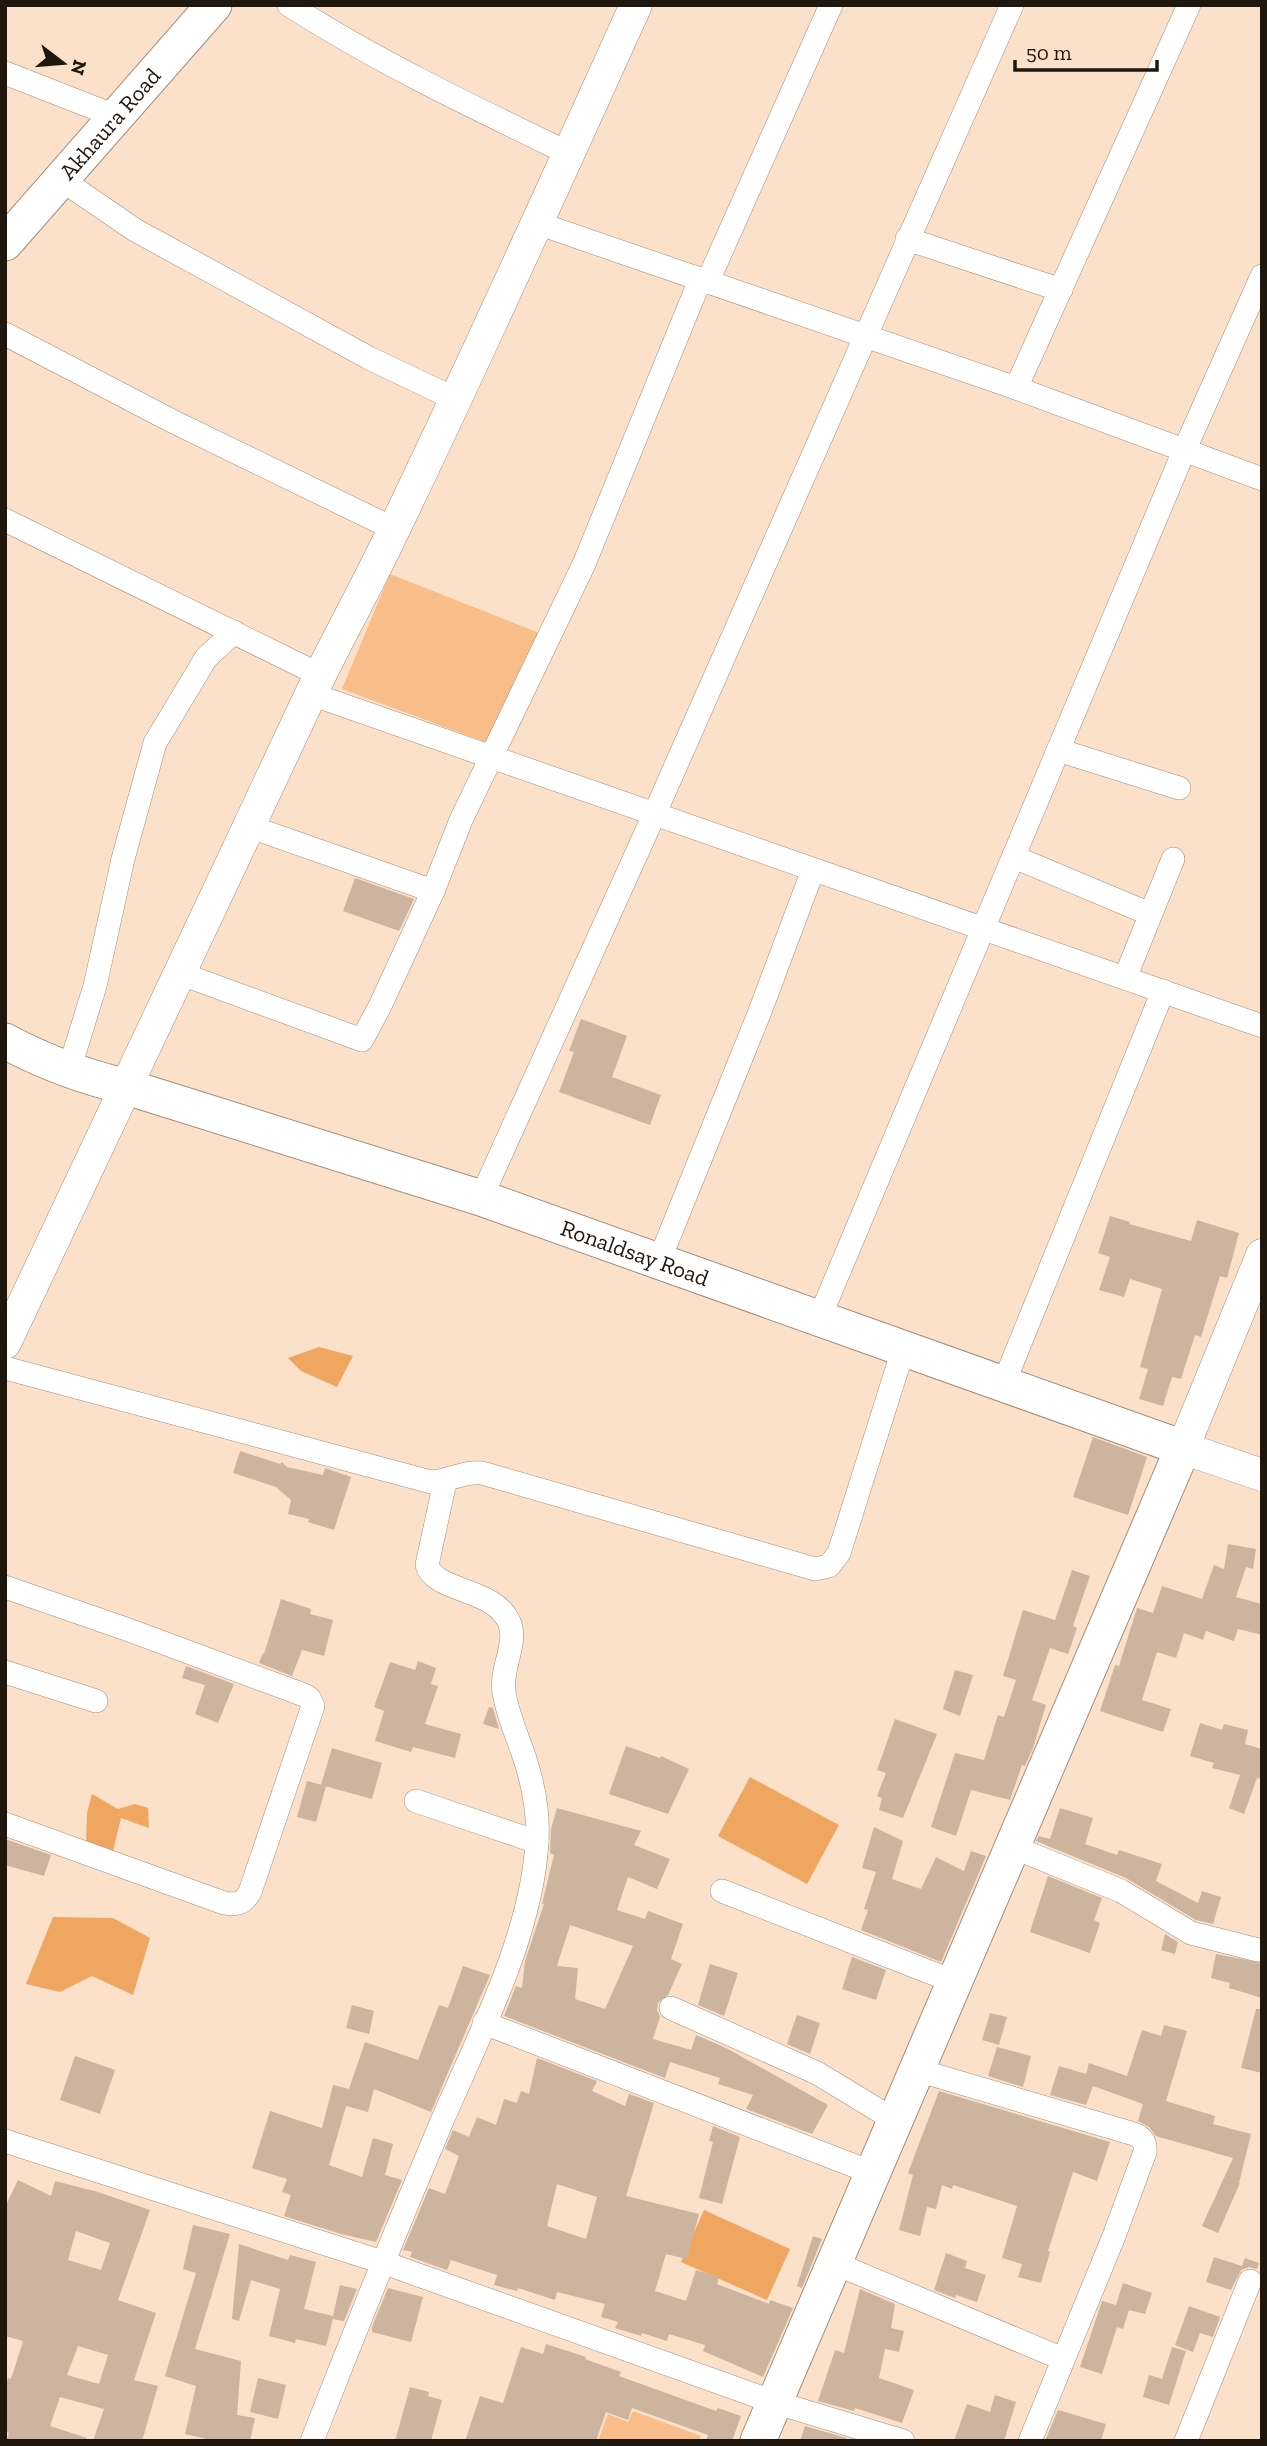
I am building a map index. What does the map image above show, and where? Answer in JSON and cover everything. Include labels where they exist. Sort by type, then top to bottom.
[{"type":"main road","name":"Akhaura Road","points":[[5,243],[72,187],[115,116],[214,5]]},
{"type":"main road","name":"Ronaldsay Road","points":[[5,1041],[34,1057],[69,1070],[481,1198],[1182,1448]]},
{"type":"main road","points":[[758,2441],[1182,1448]]},
{"type":"street","points":[[289,5],[337,36],[424,83],[568,153]]},
{"type":"street","points":[[179,973],[362,1040],[433,891],[461,820],[584,564],[703,281],[831,5]]},
{"type":"street","points":[[481,1198],[654,815],[1012,5]]},
{"type":"street","points":[[1016,388],[1189,5]]},
{"type":"street","points":[[5,1343],[316,685],[455,400],[634,6]]},
{"type":"street","points":[[5,73],[115,116]]},
{"type":"street","points":[[72,187],[135,230],[235,286],[369,358],[455,400]]},
{"type":"street","points":[[537,223],[1016,388],[1262,479]]},
{"type":"street","points":[[907,239],[1061,290]]},
{"type":"street","points":[[819,1319],[985,930],[1184,451],[1262,276]]},
{"type":"street","points":[[5,334],[174,422],[394,529]]},
{"type":"street","points":[[5,520],[234,632],[316,685],[492,758],[1262,1026]]},
{"type":"street","points":[[69,1070],[94,986],[123,859],[155,743],[206,658],[234,632]]},
{"type":"street","points":[[1058,750],[1179,788]]},
{"type":"street","points":[[251,827],[433,891]]},
{"type":"street","points":[[1014,857],[1150,914]]},
{"type":"street","points":[[1125,978],[1173,859]]},
{"type":"street","points":[[659,1261],[759,1014],[813,870]]},
{"type":"street","points":[[1003,1385],[1163,991]]},
{"type":"street","points":[[1182,1448],[1262,1255]]},
{"type":"street","points":[[5,1368],[431,1482],[445,1482],[461,1474],[482,1473],[815,1569],[835,1561],[839,1553],[903,1350]]},
{"type":"street","name":"Ronaldsay Road","points":[[1182,1448],[1262,1475]]},
{"type":"street","points":[[312,2441],[382,2262],[517,1939],[533,1874],[537,1807],[503,1689],[511,1637],[510,1625],[493,1601],[434,1576],[427,1565],[445,1482]]},
{"type":"street","points":[[5,1587],[309,1698],[313,1706],[250,1892],[241,1903],[224,1903],[5,1824]]},
{"type":"street","points":[[5,1672],[96,1701]]},
{"type":"street","points":[[416,1801],[537,1842]]},
{"type":"street","points":[[1013,1847],[1121,1891],[1191,1933],[1258,1950]]},
{"type":"street","points":[[722,1891],[955,1982]]},
{"type":"street","points":[[671,2008],[817,2073],[896,2121]]},
{"type":"street","points":[[484,2023],[873,2173]]},
{"type":"street","points":[[917,2070],[1134,2134],[1143,2141],[1145,2152],[1141,2164],[1030,2441]]},
{"type":"street","points":[[5,2141],[382,2262],[774,2402],[903,2441]]},
{"type":"street","points":[[834,2263],[1063,2359]]},
{"type":"street","points":[[1185,2441],[1250,2281]]},
{"type":"shaded area","points":[[390,574],[539,633],[488,743],[342,689]]},
{"type":"shaded area","points":[[319,1347],[353,1356],[337,1387],[301,1371],[288,1358]]},
{"type":"shaded area","points":[[750,1777],[839,1825],[807,1884],[718,1836]]},
{"type":"shaded area","points":[[92,1794],[118,1809],[135,1804],[148,1808],[149,1828],[121,1818],[113,1851],[86,1845],[87,1813]]},
{"type":"shaded area","points":[[53,1917],[113,1918],[150,1938],[133,1995],[92,1976],[60,1992],[26,1984]]},
{"type":"shaded area","points":[[704,2210],[790,2249],[767,2300],[681,2262]]},
{"type":"shaded area","points":[[633,2411],[701,2436],[699,2441],[598,2441],[608,2414],[628,2422]]},
{"type":"building","points":[[355,878],[414,899],[399,931],[343,911]]},
{"type":"building","points":[[581,1019],[627,1036],[612,1077],[661,1095],[650,1125],[559,1092],[574,1052],[569,1051]]},
{"type":"building","points":[[1110,1216],[1191,1241],[1197,1220],[1239,1233],[1227,1278],[1220,1276],[1201,1337],[1195,1335],[1181,1379],[1172,1377],[1163,1406],[1139,1399],[1148,1369],[1140,1367],[1162,1289],[1130,1279],[1124,1297],[1099,1290],[1110,1257],[1098,1253]]},
{"type":"building","points":[[1093,1437],[1147,1457],[1128,1515],[1073,1497]]},
{"type":"building","points":[[240,1451],[280,1464],[282,1462],[287,1467],[323,1475],[325,1468],[351,1477],[334,1530],[308,1522],[309,1519],[288,1514],[291,1500],[276,1487],[233,1473]]},
{"type":"building","points":[[1228,1544],[1256,1549],[1253,1569],[1246,1567],[1236,1597],[1262,1604],[1262,1635],[1238,1629],[1234,1641],[1206,1631],[1203,1640],[1184,1633],[1176,1658],[1157,1652],[1142,1700],[1171,1709],[1163,1732],[1100,1711],[1115,1665],[1119,1666],[1137,1608],[1153,1613],[1162,1586],[1202,1599],[1214,1565],[1224,1569]]},
{"type":"building","points":[[1072,1570],[1090,1576],[1073,1626],[1077,1628],[1068,1654],[1050,1648],[1032,1700],[1046,1705],[1033,1748],[1025,1766],[1022,1765],[1010,1800],[971,1790],[956,1836],[931,1827],[955,1753],[984,1760],[998,1715],[1004,1717],[1016,1680],[1003,1676],[1023,1610],[1055,1620]]},
{"type":"building","points":[[281,1599],[311,1609],[310,1614],[333,1620],[324,1656],[302,1650],[292,1676],[259,1663]]},
{"type":"building","points":[[418,1661],[436,1668],[431,1684],[438,1686],[425,1724],[461,1734],[455,1758],[413,1747],[411,1752],[375,1741],[384,1711],[374,1707],[390,1662],[415,1670]]},
{"type":"building","points":[[186,1666],[234,1684],[218,1723],[195,1714],[205,1685],[182,1678]]},
{"type":"building","points":[[955,1670],[973,1675],[960,1716],[943,1709]]},
{"type":"building","points":[[489,1707],[493,1708],[499,1729],[483,1724]]},
{"type":"building","points":[[895,1719],[937,1734],[903,1818],[879,1810],[882,1798],[877,1796],[886,1773],[877,1770]]},
{"type":"building","points":[[1200,1723],[1222,1730],[1224,1724],[1248,1730],[1245,1744],[1262,1749],[1262,1779],[1257,1778],[1244,1814],[1229,1808],[1240,1775],[1212,1768],[1214,1763],[1190,1756]]},
{"type":"building","points":[[626,1746],[660,1758],[661,1756],[689,1769],[668,1814],[609,1794]]},
{"type":"building","points":[[332,1748],[382,1763],[372,1799],[321,1785]]},
{"type":"building","points":[[307,1781],[326,1786],[316,1822],[297,1817]]},
{"type":"building","points":[[557,1808],[641,1831],[634,1845],[670,1859],[657,1889],[628,1877],[617,1910],[645,1919],[648,1911],[683,1924],[671,1959],[682,1964],[668,1995],[658,2003],[660,2017],[653,2039],[691,2050],[696,2035],[726,2048],[828,2105],[812,2134],[746,2109],[753,2095],[718,2084],[720,2078],[670,2062],[665,2078],[504,2016],[516,1986],[522,1988],[525,1961],[544,1904],[554,1855],[550,1853],[551,1829]],"holes":[[[570,1925],[633,1946],[605,2009],[575,1999],[578,1968],[557,1966]]]},
{"type":"building","points":[[1060,1808],[1093,1818],[1085,1844],[1117,1855],[1119,1850],[1162,1864],[1156,1881],[1198,1903],[1202,1891],[1221,1897],[1213,1924],[1196,1920],[1126,1878],[1036,1841],[1039,1836],[1050,1839]]},
{"type":"building","points":[[874,1827],[903,1841],[892,1879],[921,1889],[936,1857],[964,1871],[971,1851],[986,1856],[941,1962],[861,1930],[868,1910],[864,1909],[876,1872],[862,1868]]},
{"type":"building","points":[[5,1839],[51,1855],[44,1876],[5,1865]]},
{"type":"building","points":[[1048,1876],[1102,1898],[1094,1920],[1100,1923],[1090,1953],[1030,1932]]},
{"type":"building","points":[[1165,1934],[1178,1942],[1175,1954],[1161,1950]]},
{"type":"building","points":[[1216,1954],[1262,1963],[1262,1998],[1229,1988],[1230,1983],[1211,1978]]},
{"type":"building","points":[[852,1957],[886,1970],[876,2000],[842,1989]]},
{"type":"building","points":[[710,1964],[738,1973],[724,2016],[698,2005]]},
{"type":"building","points":[[463,1966],[490,1975],[431,2112],[374,2089],[368,2112],[346,2106],[329,2165],[362,2177],[373,2138],[393,2144],[385,2175],[402,2180],[376,2242],[284,2216],[291,2195],[282,2192],[287,2179],[252,2168],[270,2111],[322,2128],[333,2085],[349,2089],[365,2042],[418,2060],[439,2005],[448,2008]]},
{"type":"building","points":[[352,2005],[374,2011],[369,2034],[346,2028]]},
{"type":"building","points":[[1256,2009],[1262,2009],[1262,2073],[1241,2068]]},
{"type":"building","points":[[990,2013],[1007,2017],[999,2045],[982,2040]]},
{"type":"building","points":[[797,2015],[820,2023],[810,2054],[787,2044]]},
{"type":"building","points":[[1164,2025],[1187,2031],[1166,2101],[1215,2116],[1213,2124],[1251,2134],[1240,2183],[1218,2233],[1202,2226],[1233,2158],[1156,2136],[1149,2127],[1138,2121],[1143,2104],[1093,2086],[1086,2105],[1050,2095],[1059,2066],[1086,2074],[1089,2063],[1127,2076],[1142,2030],[1161,2036]]},
{"type":"building","points":[[997,2047],[1031,2056],[1023,2087],[988,2076]]},
{"type":"building","points":[[75,2056],[115,2070],[100,2114],[60,2100]]},
{"type":"building","points":[[537,2058],[597,2081],[592,2091],[625,2106],[629,2094],[654,2103],[626,2196],[699,2214],[687,2259],[666,2254],[655,2291],[686,2301],[696,2270],[719,2277],[717,2284],[769,2304],[770,2300],[793,2308],[763,2377],[703,2351],[705,2345],[669,2334],[667,2341],[615,2328],[618,2322],[601,2317],[605,2304],[557,2292],[555,2300],[518,2288],[517,2291],[494,2285],[497,2275],[451,2260],[447,2270],[410,2257],[412,2252],[403,2250],[429,2188],[445,2194],[459,2156],[445,2149],[453,2130],[469,2137],[477,2117],[496,2125],[504,2099],[517,2103],[521,2091],[529,2094]],"holes":[[[557,2184],[597,2197],[586,2239],[547,2226]]]},
{"type":"building","points":[[939,2091],[1110,2142],[1097,2181],[1073,2172],[1048,2251],[1050,2252],[1041,2283],[1018,2277],[1022,2264],[1002,2258],[1017,2206],[953,2185],[952,2189],[942,2185],[936,2209],[927,2207],[920,2236],[899,2230],[913,2175],[908,2173]]},
{"type":"building","points":[[713,2126],[740,2137],[722,2204],[699,2198],[713,2142],[709,2141]]},
{"type":"building","points":[[18,2180],[51,2196],[55,2181],[150,2210],[118,2300],[156,2313],[134,2380],[158,2386],[142,2441],[93,2441],[104,2409],[60,2397],[50,2426],[87,2438],[86,2441],[6,2441],[9,2433],[5,2431],[5,2387],[8,2378],[11,2379],[23,2341],[5,2336],[5,2207]],"holes":[[[76,2231],[110,2243],[101,2270],[68,2260]],[[78,2346],[108,2355],[99,2384],[67,2375]]]},
{"type":"building","points":[[193,2225],[230,2234],[195,2349],[241,2361],[237,2415],[255,2418],[250,2441],[216,2441],[185,2434],[196,2386],[165,2376],[196,2273],[183,2269]]},
{"type":"building","points":[[813,2236],[822,2239],[802,2288],[797,2286]]},
{"type":"building","points":[[239,2244],[288,2260],[290,2255],[316,2262],[304,2309],[333,2316],[340,2285],[357,2289],[344,2321],[333,2319],[326,2346],[296,2339],[295,2343],[269,2336],[280,2289],[251,2280],[239,2321],[232,2319]]},
{"type":"building","points":[[946,2253],[967,2261],[965,2268],[986,2275],[977,2302],[934,2290]]},
{"type":"building","points":[[1214,2257],[1242,2266],[1245,2258],[1259,2263],[1257,2269],[1249,2267],[1241,2270],[1231,2290],[1206,2282]]},
{"type":"building","points":[[1123,2283],[1152,2293],[1145,2314],[1129,2310],[1123,2329],[1117,2327],[1102,2374],[1080,2367],[1102,2301],[1116,2305]]},
{"type":"building","points":[[388,2288],[423,2297],[411,2342],[372,2332]]},
{"type":"building","points":[[860,2289],[895,2304],[891,2328],[904,2331],[899,2352],[885,2349],[879,2378],[914,2390],[902,2423],[855,2408],[854,2411],[818,2401],[835,2350],[844,2353]]},
{"type":"building","points":[[1189,2306],[1220,2317],[1213,2337],[1200,2333],[1193,2352],[1175,2345]]},
{"type":"building","points":[[546,2344],[621,2372],[619,2376],[716,2411],[718,2408],[741,2416],[732,2441],[706,2441],[708,2435],[632,2408],[628,2420],[606,2412],[596,2441],[465,2441],[480,2396],[503,2403],[521,2347],[543,2354]]},
{"type":"building","points":[[1172,2347],[1186,2351],[1169,2405],[1143,2397],[1149,2375],[1162,2379]]},
{"type":"building","points":[[258,2378],[286,2385],[278,2419],[250,2412]]},
{"type":"building","points":[[410,2387],[429,2392],[428,2396],[442,2400],[431,2441],[395,2441]]},
{"type":"building","points":[[995,2395],[1016,2402],[1004,2441],[954,2441],[967,2404],[990,2412]]},
{"type":"building","points":[[1058,2410],[1106,2424],[1101,2441],[1045,2441]]},
{"type":"building","points":[[805,2426],[846,2438],[845,2441],[800,2441]]}]
